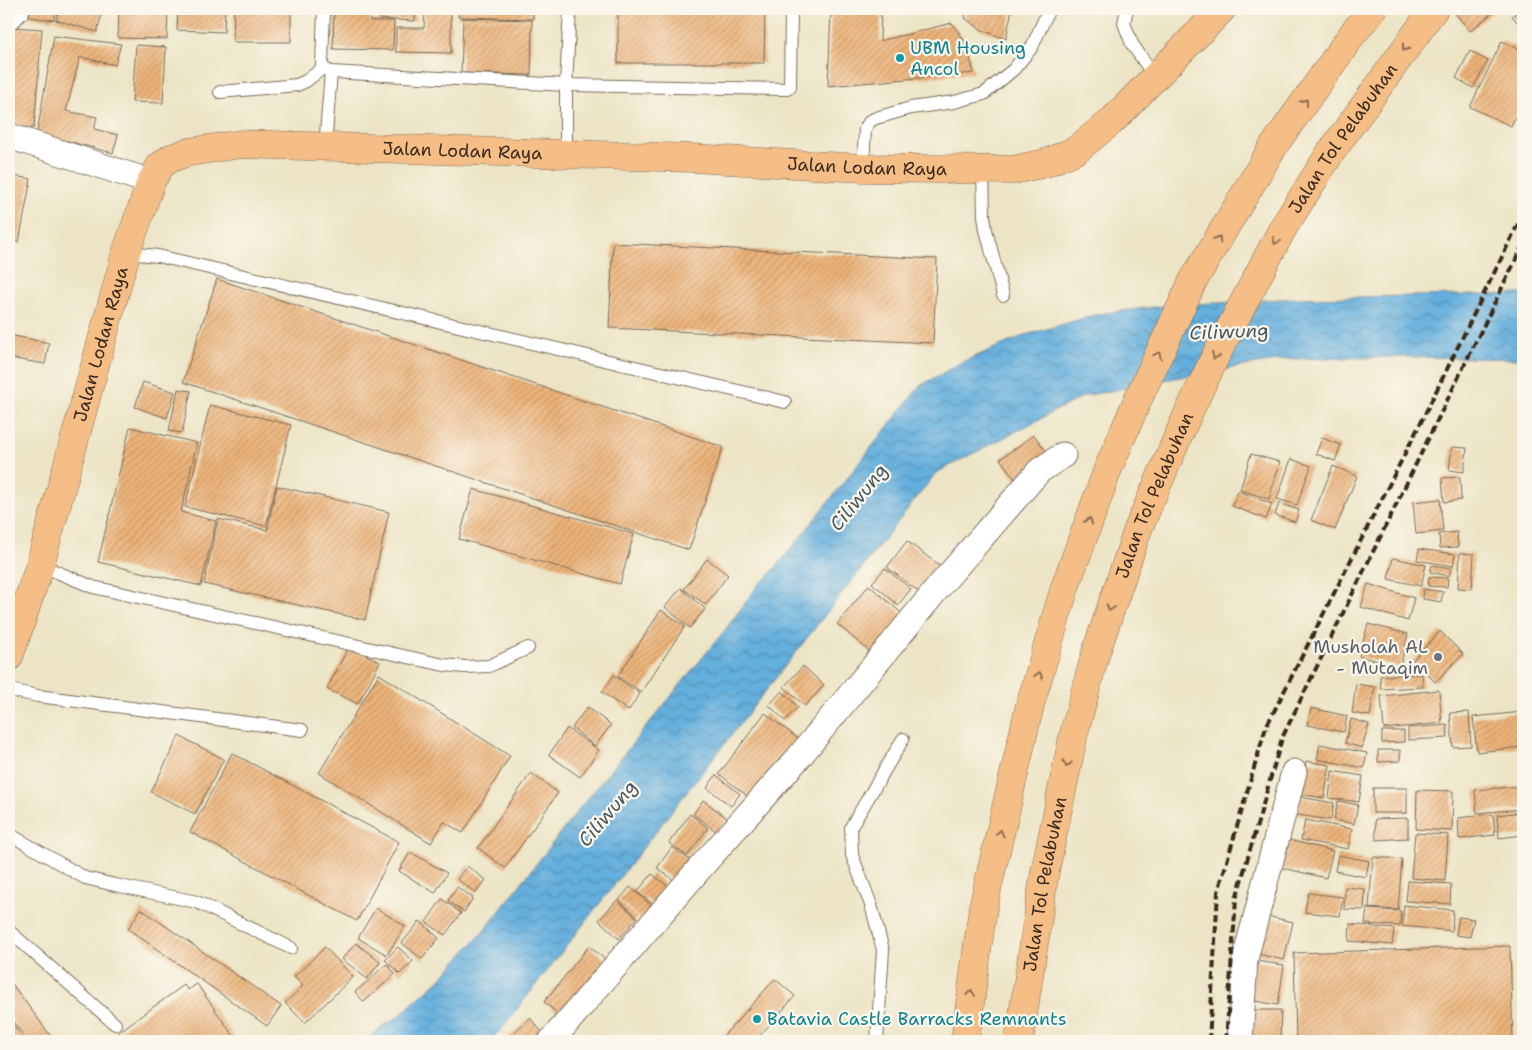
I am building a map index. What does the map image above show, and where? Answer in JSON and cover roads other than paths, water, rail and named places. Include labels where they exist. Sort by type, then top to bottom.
[{"type":"highway","name":"Jalan Lodan Raya","points":[[9,657],[40,565],[126,253],[151,182],[160,166],[171,158],[189,152],[241,144],[692,158],[863,168],[1013,170],[1046,163],[1076,150],[1110,122],[1222,9]]},
{"type":"highway","points":[[965,1041],[983,907],[1030,705],[1065,587],[1108,470],[1193,281],[1273,147],[1372,9]]},
{"type":"highway","name":"Jalan Tol Pelabuhan","points":[[1019,1041],[1045,871],[1074,733],[1096,652],[1138,529],[1187,416],[1217,353],[1283,228],[1330,152],[1434,9]]},
{"type":"street","points":[[9,16],[16,9]]},
{"type":"street","points":[[9,136],[151,182]]},
{"type":"street","points":[[552,1041],[700,868],[799,757],[942,583],[1039,471],[1063,455]]},
{"type":"street","points":[[1240,1041],[1244,959],[1294,772]]},
{"type":"lane","points":[[324,9],[322,64],[327,70],[326,147]]},
{"type":"lane","points":[[566,154],[566,85],[570,9]]},
{"type":"lane","points":[[220,92],[297,85],[327,70],[566,85],[788,89],[790,86],[791,9]]},
{"type":"lane","points":[[863,168],[865,128],[870,121],[911,108],[954,102],[984,94],[1014,69],[1032,47],[1049,9]]},
{"type":"lane","points":[[1127,9],[1124,23],[1132,44],[1155,77]]},
{"type":"lane","points":[[983,170],[986,230],[1003,295]]},
{"type":"lane","points":[[126,253],[158,256],[785,402]]},
{"type":"lane","points":[[40,565],[93,587],[444,665],[465,668],[489,666],[528,648]]},
{"type":"lane","points":[[9,690],[38,696],[302,730]]},
{"type":"lane","points":[[878,1041],[883,950],[871,905],[852,854],[851,827],[903,738]]},
{"type":"lane","points":[[9,834],[85,878],[197,902],[291,948]]},
{"type":"lane","points":[[9,931],[115,1024]]},
{"type":"water","name":"Ciliwung","points":[[1523,294],[1523,359],[1413,357],[1287,359],[1185,376],[1084,396],[936,473],[500,1031],[487,1041],[365,1041],[396,1018],[440,979],[484,931],[580,808],[725,630],[759,584],[767,578],[795,544],[920,386],[960,363],[1026,335],[1098,314],[1162,306],[1300,298]]},
{"type":"railway","points":[[1209,1041],[1218,892],[1266,727],[1421,422],[1523,214]]},
{"type":"railway","points":[[1226,1041],[1236,899],[1282,738],[1523,245]]},
{"type":"place","name":"UBM Housing Ancol","points":[[900,58]]},
{"type":"place","name":"Musholah AL - Mutaqim","points":[[1438,657]]},
{"type":"place","name":"Batavia Castle Barracks Remnants","points":[[757,1019]]}]
